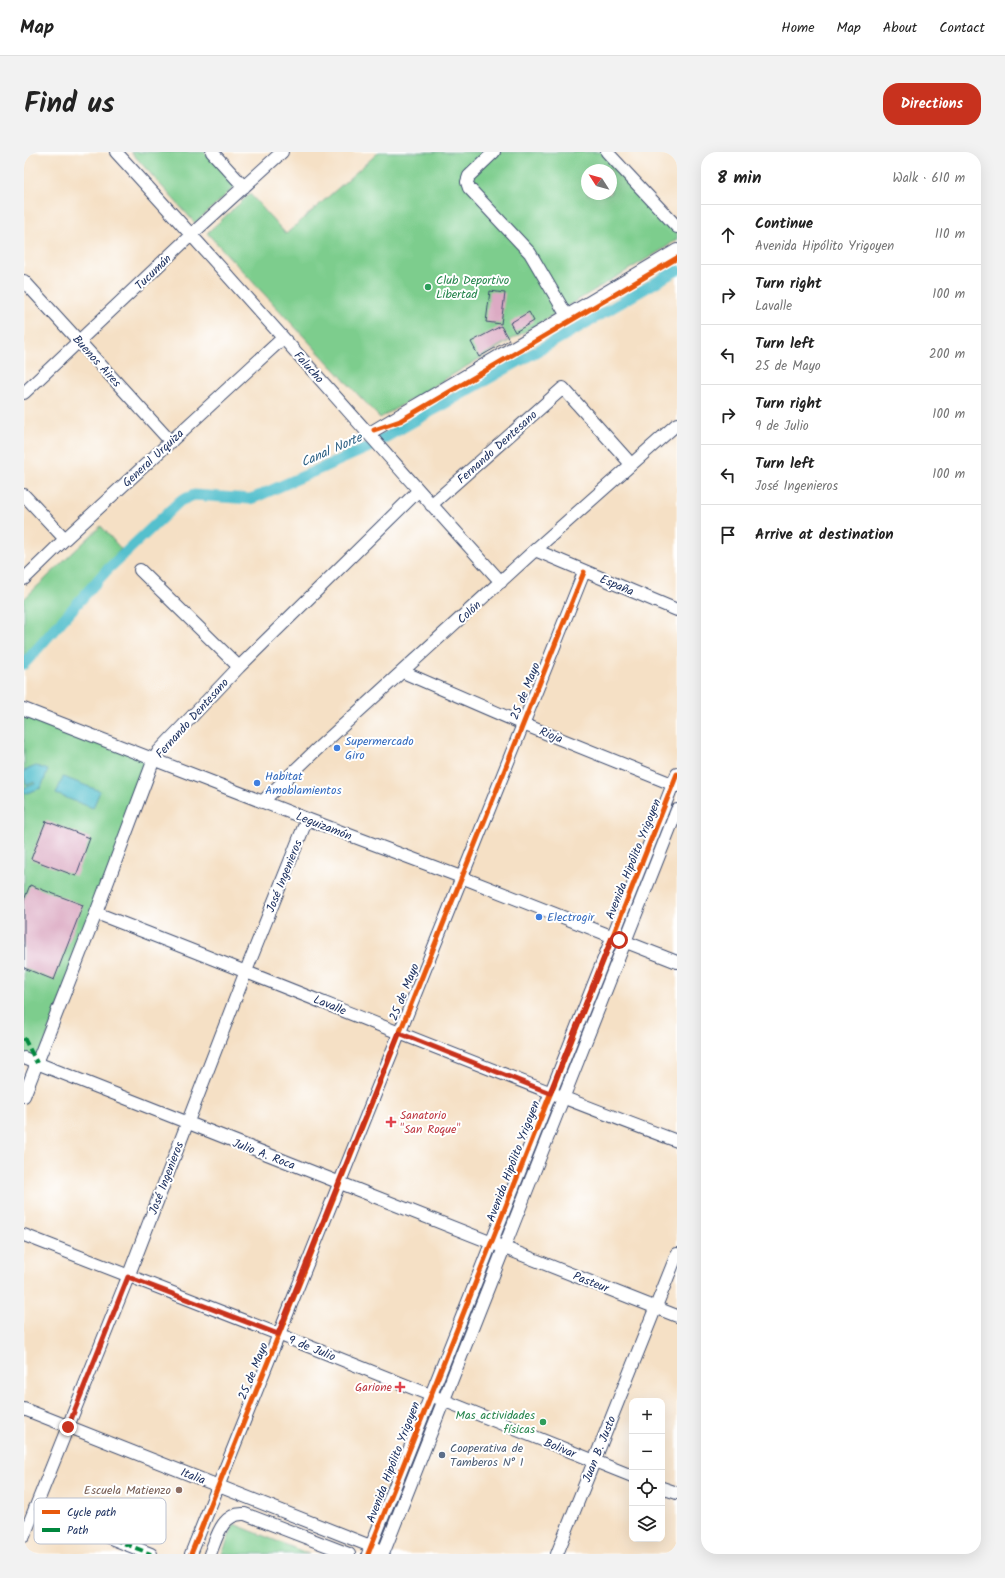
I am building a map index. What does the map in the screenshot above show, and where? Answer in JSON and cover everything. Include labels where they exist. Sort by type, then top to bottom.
[{"type":"street","name":"Falucho","points":[[116,152],[192,235],[501,582]]},
{"type":"street","points":[[212,152],[244,187]]},
{"type":"street","name":"Tucumán","points":[[24,393],[282,152]]},
{"type":"street","points":[[494,152],[469,176],[467,182],[469,188],[530,253],[567,316]]},
{"type":"street","points":[[607,152],[677,227]]},
{"type":"street","points":[[368,434],[677,250]]},
{"type":"street","name":"Buenos Aires","points":[[24,281],[171,442]]},
{"type":"street","name":"General Urquiza","points":[[24,579],[65,539],[283,338]]},
{"type":"street","name":"Fernando Dentesano","points":[[431,505],[563,388],[631,464]]},
{"type":"street","name":"Colón","points":[[262,802],[314,752],[404,672],[535,550],[631,464],[672,435],[677,424]]},
{"type":"street","name":"Fernando Dentesano","points":[[24,1096],[96,914],[158,751],[239,667],[418,490]]},
{"type":"street","points":[[24,495],[65,539]]},
{"type":"street","name":"España","points":[[535,550],[677,610]]},
{"type":"street","points":[[140,570],[239,667]]},
{"type":"street","name":"25 de Mayo","points":[[191,1554],[584,572]]},
{"type":"street","name":"Rioja","points":[[404,672],[523,724],[676,782]]},
{"type":"street","name":"Leguizamón","points":[[24,709],[262,802],[461,877],[612,938],[677,962]]},
{"type":"street","name":"Avenida Hipólito Yrigoyen","points":[[369,1550],[550,1093],[676,782]]},
{"type":"street","name":"Avenida Hipólito Yrigoyen","points":[[386,1553],[443,1401],[677,810]]},
{"type":"street","name":"José Ingenieros","points":[[39,1498],[128,1277],[246,971],[307,819]]},
{"type":"street","name":"Lavalle","points":[[96,914],[246,971],[550,1093],[677,1142]]},
{"type":"street","name":"Julio A. Roca","points":[[24,1058],[187,1124],[504,1248]]},
{"type":"street","name":"9 de Julio","points":[[24,1235],[128,1277],[278,1334],[443,1401]]},
{"type":"street","name":"Pasteur","points":[[504,1248],[677,1316]]},
{"type":"street","name":"Juan B. Justo","points":[[557,1554],[677,1254]]},
{"type":"street","name":"Bolivar","points":[[443,1401],[593,1462],[629,1475]]},
{"type":"street","name":"Italia","points":[[24,1409],[218,1485],[369,1550],[386,1553]]},
{"type":"street","points":[[665,1489],[677,1493]]},
{"type":"street","name":"José Ingenieros","points":[[24,1536],[34,1511]]},
{"type":"street","points":[[210,1554],[222,1525],[230,1517],[238,1513],[245,1514],[348,1554]]},
{"type":"street","points":[[126,1544],[151,1554]]},
{"type":"green space","points":[[131,152],[205,152],[236,186],[195,223]]},
{"type":"green space","name":"Club Deportivo Libertad","points":[[379,152],[604,152],[615,164],[581,164],[581,200],[617,200],[617,166],[677,231],[677,239],[665,248],[380,418],[207,233],[250,194],[286,234]]},
{"type":"green space","points":[[101,526],[121,549],[24,660],[24,599]]},
{"type":"green space","points":[[24,709],[154,759],[37,1063],[24,1058]]},
{"type":"green space","points":[[234,1524],[309,1554],[222,1554]]},
{"type":"water","points":[[36,766],[48,770],[41,788],[24,794],[24,788],[35,784],[34,782],[27,785],[24,777],[24,771]]},
{"type":"water","points":[[63,777],[100,791],[93,808],[56,794]]},
{"type":"building","points":[[490,291],[505,293],[501,324],[486,322]]},
{"type":"building","points":[[529,312],[534,321],[515,332],[510,323]]},
{"type":"building","points":[[501,326],[509,340],[479,357],[471,342]]},
{"type":"building","points":[[46,821],[90,838],[76,876],[31,859]]},
{"type":"building","points":[[30,885],[83,905],[54,980],[24,968],[24,900]]},
{"type":"waterway","name":"Canal Norte","points":[[24,664],[106,571],[180,501],[194,495],[250,499],[367,448],[677,270]]},
{"type":"marked path","points":[[24,1038],[37,1063]]},
{"type":"marked path","points":[[126,1544],[151,1554]]},
{"type":"cycle path","points":[[374,430],[400,421],[677,258]]},
{"type":"cycle path","points":[[191,1554],[584,572]]},
{"type":"cycle path","points":[[368,1554],[677,774]]},
{"type":"place","name":"Club Deportivo Libertad","points":[[428,287]]},
{"type":"place","name":"Supermercado Giro","points":[[337,748]]},
{"type":"place","name":"Habitat Amoblamientos","points":[[257,783]]},
{"type":"place","name":"Electrogir","points":[[539,917]]},
{"type":"place","name":"Sanatorio \"San Roque\"","points":[[391,1122]]},
{"type":"place","name":"Garione","points":[[400,1387]]},
{"type":"place","name":"Mas actividades físicas","points":[[543,1422]]},
{"type":"place","name":"Cooperativa de Tamberos N° 1","points":[[442,1455]]},
{"type":"place","name":"Escuela Matienzo","points":[[179,1490]]},
{"type":"route","points":[[68,1427],[128,1277],[278,1334],[399,1033],[550,1093],[612,938],[619,940]]}]
